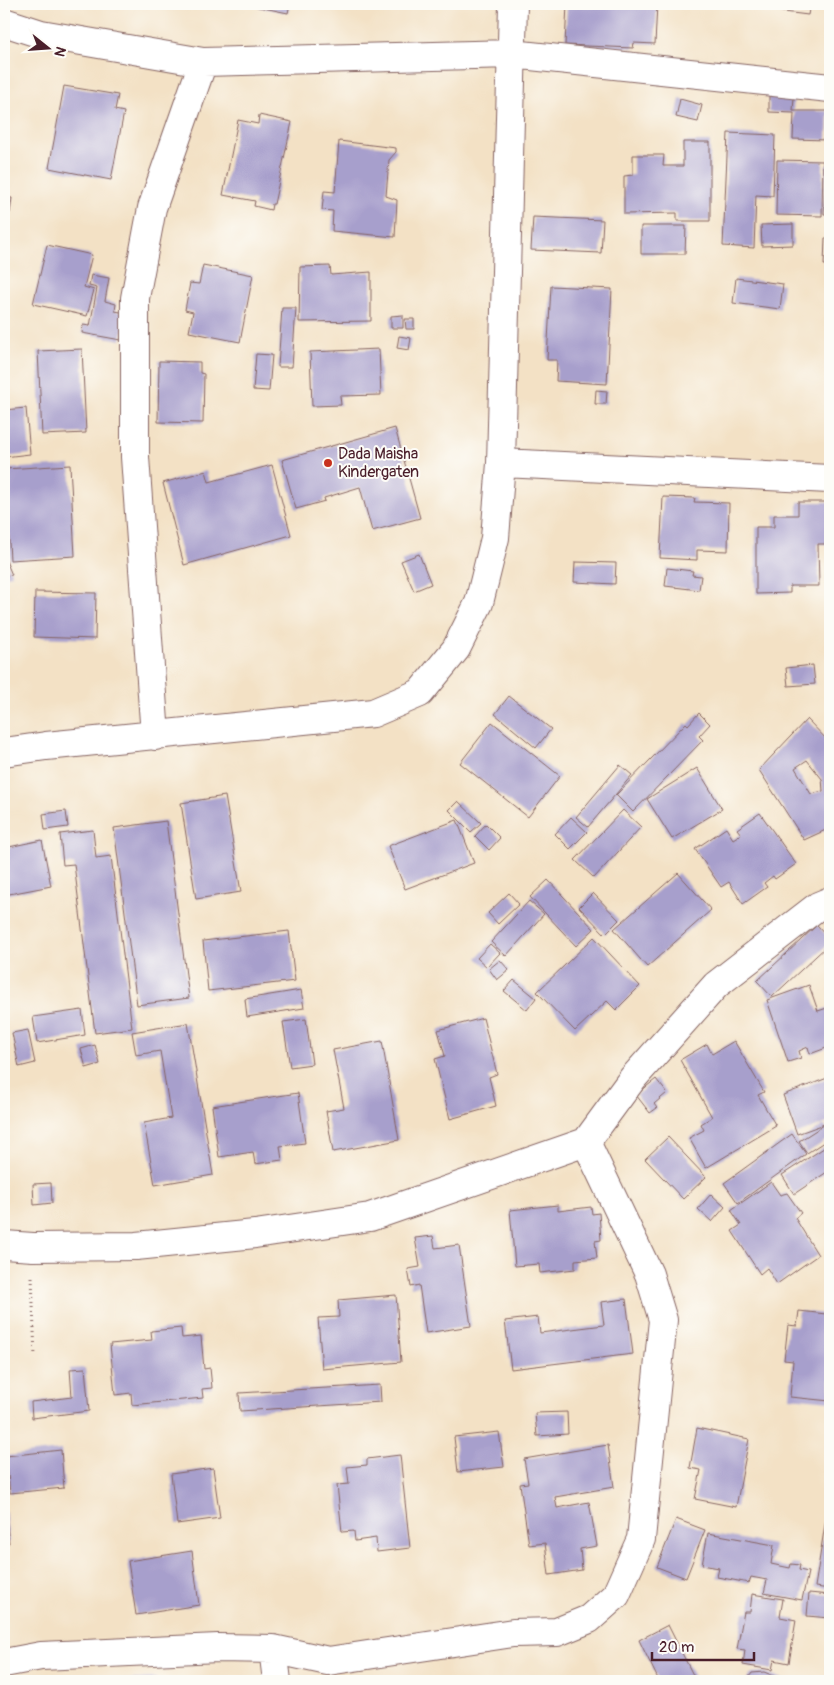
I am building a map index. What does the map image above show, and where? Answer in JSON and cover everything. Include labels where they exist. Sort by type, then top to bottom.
[{"type":"street","points":[[4,752],[46,746],[373,713],[420,693],[456,649],[479,603],[495,538],[501,463],[513,4]]},
{"type":"street","points":[[4,22],[41,34],[204,62],[512,54],[830,88]]},
{"type":"street","points":[[155,736],[135,457],[135,298],[152,208],[204,62]]},
{"type":"street","points":[[501,463],[830,479]]},
{"type":"street","points":[[4,1245],[32,1247],[136,1246],[255,1234],[370,1217],[586,1142],[633,1078],[716,985],[818,906],[830,901]]},
{"type":"street","points":[[4,1663],[41,1656],[218,1648],[272,1649],[328,1661],[512,1633],[557,1632],[589,1619],[616,1594],[641,1539],[663,1320],[650,1274],[586,1142]]},
{"type":"street","points":[[272,1649],[277,1681]]},
{"type":"path","points":[[32,1247],[35,1357]]},
{"type":"building","points":[[244,4],[290,4],[288,13]]},
{"type":"building","points":[[351,4],[376,4],[375,11],[350,8]]},
{"type":"building","points":[[567,4],[657,4],[655,44],[634,43],[633,48],[565,45]]},
{"type":"building","points":[[777,4],[810,4],[808,15],[776,11]]},
{"type":"building","points":[[64,86],[118,95],[115,110],[124,112],[111,180],[49,168]]},
{"type":"building","points":[[769,96],[794,97],[793,111],[828,111],[827,140],[793,139],[794,113],[769,112]]},
{"type":"building","points":[[680,99],[702,105],[698,122],[676,117]]},
{"type":"building","points":[[259,115],[292,122],[274,204],[272,204],[271,210],[254,206],[255,201],[223,195],[238,120],[258,124]]},
{"type":"building","points":[[728,133],[775,135],[773,196],[756,195],[754,248],[723,246]]},
{"type":"building","points":[[339,141],[396,148],[396,152],[389,160],[386,196],[397,200],[395,237],[332,231],[333,211],[322,210],[324,191],[335,192]]},
{"type":"building","points":[[683,142],[710,142],[710,221],[677,221],[677,213],[624,214],[624,176],[633,175],[633,155],[664,155],[663,166],[683,166]]},
{"type":"building","points":[[777,160],[823,161],[822,216],[776,215]]},
{"type":"building","points":[[826,165],[830,165],[830,214],[824,214]]},
{"type":"building","points":[[4,197],[12,198],[10,213],[4,212]]},
{"type":"building","points":[[533,217],[603,220],[601,253],[531,250]]},
{"type":"building","points":[[793,224],[793,245],[762,246],[761,225]]},
{"type":"building","points":[[641,226],[686,226],[685,254],[641,254]]},
{"type":"building","points":[[825,238],[830,238],[830,265],[824,265]]},
{"type":"building","points":[[47,245],[92,255],[84,287],[94,290],[87,316],[33,304]]},
{"type":"building","points":[[203,265],[253,275],[240,342],[189,332],[193,312],[185,310],[190,283],[199,284]]},
{"type":"building","points":[[330,266],[331,275],[371,272],[371,321],[299,322],[300,267]]},
{"type":"building","points":[[91,275],[109,278],[105,301],[116,304],[115,311],[126,313],[121,340],[82,333],[83,325],[90,326],[97,288],[89,286]]},
{"type":"building","points":[[736,278],[783,284],[780,309],[733,303]]},
{"type":"building","points":[[551,286],[612,289],[607,384],[556,381],[557,360],[547,360]]},
{"type":"building","points":[[282,308],[296,308],[292,367],[278,367]]},
{"type":"building","points":[[403,315],[403,328],[391,328],[391,316]]},
{"type":"building","points":[[405,319],[414,319],[414,329],[406,329]]},
{"type":"building","points":[[399,336],[411,338],[409,350],[397,348]]},
{"type":"building","points":[[82,349],[86,433],[42,435],[38,351]]},
{"type":"building","points":[[379,349],[381,395],[340,396],[341,405],[312,406],[310,352]]},
{"type":"building","points":[[256,354],[272,355],[269,391],[253,390]]},
{"type":"building","points":[[159,361],[200,362],[200,373],[204,374],[203,423],[158,422]]},
{"type":"building","points":[[596,390],[607,391],[606,404],[595,404]]},
{"type":"building","points":[[26,408],[30,454],[4,457],[4,410]]},
{"type":"building","points":[[395,428],[420,518],[372,531],[360,487],[324,498],[325,501],[296,509],[282,460]]},
{"type":"building","points":[[70,465],[75,556],[10,560],[5,469]]},
{"type":"building","points":[[272,465],[291,535],[184,565],[163,483],[206,471],[209,482]]},
{"type":"building","points":[[663,497],[695,498],[694,502],[729,503],[728,551],[697,550],[697,560],[660,558]]},
{"type":"building","points":[[798,502],[830,502],[830,544],[818,544],[819,586],[790,586],[790,593],[756,594],[756,527],[774,527],[774,515],[798,515]]},
{"type":"building","points":[[419,554],[431,584],[414,591],[401,561]]},
{"type":"building","points":[[4,556],[12,575],[4,576]]},
{"type":"building","points":[[575,562],[616,563],[615,584],[574,582]]},
{"type":"building","points":[[667,568],[693,571],[692,575],[701,576],[699,590],[665,586]]},
{"type":"building","points":[[35,592],[96,593],[95,639],[34,637]]},
{"type":"building","points":[[813,665],[815,684],[788,686],[786,668]]},
{"type":"building","points":[[509,696],[551,729],[536,748],[495,714]]},
{"type":"building","points":[[699,713],[710,724],[699,736],[703,740],[633,812],[616,795],[686,723],[688,725]]},
{"type":"building","points":[[807,719],[830,743],[830,828],[804,840],[759,770]],"holes":[[[807,760],[822,779],[823,791],[811,794],[795,768]]]},
{"type":"building","points":[[492,722],[560,776],[528,817],[460,763]]},
{"type":"building","points":[[620,765],[632,775],[588,827],[576,817]]},
{"type":"building","points":[[697,768],[722,809],[672,839],[647,799]]},
{"type":"building","points":[[225,796],[241,892],[196,899],[181,803]]},
{"type":"building","points":[[458,801],[481,823],[471,832],[449,810]]},
{"type":"building","points":[[623,810],[641,827],[594,878],[575,860]]},
{"type":"building","points":[[66,811],[68,827],[45,830],[43,814]]},
{"type":"building","points":[[760,813],[796,864],[775,879],[773,876],[764,883],[767,887],[743,904],[729,882],[721,887],[695,849],[726,828],[733,839],[741,834],[737,829]]},
{"type":"building","points":[[571,817],[587,832],[570,849],[555,834]]},
{"type":"building","points":[[457,820],[474,863],[405,889],[388,846]]},
{"type":"building","points":[[166,821],[189,998],[137,1005],[114,828]]},
{"type":"building","points":[[486,824],[500,838],[489,850],[475,836]]},
{"type":"building","points":[[93,830],[96,858],[111,856],[132,1028],[95,1033],[74,864],[63,865],[60,834]]},
{"type":"building","points":[[42,840],[51,886],[4,895],[4,848]]},
{"type":"building","points":[[678,873],[711,910],[647,967],[614,929]]},
{"type":"building","points":[[548,880],[594,929],[576,946],[530,897]]},
{"type":"building","points":[[509,893],[519,904],[498,924],[488,913]]},
{"type":"building","points":[[593,893],[619,920],[605,934],[579,907]]},
{"type":"building","points":[[529,901],[544,914],[506,956],[491,942]]},
{"type":"building","points":[[817,925],[830,939],[830,943],[772,997],[757,981]]},
{"type":"building","points":[[289,931],[295,981],[208,991],[203,941]]},
{"type":"building","points":[[594,937],[640,986],[616,1010],[607,1001],[575,1031],[537,992]]},
{"type":"building","points":[[490,944],[500,953],[487,967],[477,958]]},
{"type":"building","points":[[500,960],[509,970],[497,980],[489,969]]},
{"type":"building","points":[[514,980],[536,998],[527,1010],[504,991]]},
{"type":"building","points":[[809,985],[818,1011],[830,1007],[829,1047],[810,1054],[808,1047],[799,1051],[801,1058],[788,1062],[767,1000]]},
{"type":"building","points":[[301,990],[304,1008],[247,1017],[245,999]]},
{"type":"building","points":[[82,1010],[85,1035],[37,1043],[33,1017]]},
{"type":"building","points":[[483,1018],[497,1074],[489,1077],[496,1106],[450,1119],[435,1059],[445,1056],[438,1030]]},
{"type":"building","points":[[306,1019],[312,1064],[290,1067],[283,1022]]},
{"type":"building","points":[[188,1023],[213,1175],[155,1185],[144,1123],[171,1118],[160,1051],[136,1055],[132,1032]]},
{"type":"building","points":[[28,1030],[35,1063],[19,1067],[12,1033]]},
{"type":"building","points":[[382,1041],[399,1140],[333,1152],[326,1111],[344,1108],[333,1050]]},
{"type":"building","points":[[734,1041],[764,1092],[758,1095],[776,1126],[706,1168],[689,1138],[704,1130],[701,1124],[712,1117],[680,1060],[707,1044],[712,1054]]},
{"type":"building","points":[[95,1045],[100,1064],[86,1068],[81,1049]]},
{"type":"building","points":[[830,1077],[830,1122],[797,1134],[783,1095]]},
{"type":"building","points":[[656,1079],[667,1093],[654,1104],[657,1108],[650,1113],[636,1095]]},
{"type":"building","points":[[298,1093],[305,1143],[280,1146],[282,1160],[255,1164],[253,1152],[219,1157],[212,1106]]},
{"type":"building","points":[[824,1125],[830,1134],[830,1138],[807,1153],[799,1141]]},
{"type":"building","points":[[792,1134],[806,1154],[738,1203],[724,1183]]},
{"type":"building","points":[[668,1137],[706,1177],[683,1199],[645,1159]]},
{"type":"building","points":[[830,1144],[830,1170],[794,1194],[782,1175]]},
{"type":"building","points":[[771,1182],[780,1195],[787,1193],[801,1213],[795,1218],[818,1255],[777,1284],[767,1268],[760,1274],[732,1231],[741,1225],[731,1210]]},
{"type":"building","points":[[51,1183],[52,1203],[34,1205],[33,1184]]},
{"type":"building","points":[[711,1194],[725,1207],[712,1222],[698,1209]]},
{"type":"building","points":[[558,1205],[558,1211],[591,1207],[592,1214],[599,1213],[601,1240],[595,1241],[597,1258],[575,1260],[575,1269],[540,1273],[539,1264],[515,1266],[510,1210]]},
{"type":"building","points":[[433,1236],[435,1248],[459,1245],[471,1326],[426,1333],[419,1285],[411,1287],[408,1269],[420,1267],[415,1238]]},
{"type":"building","points":[[396,1295],[401,1362],[322,1369],[318,1318],[339,1317],[338,1300]]},
{"type":"building","points":[[626,1299],[633,1354],[511,1369],[505,1321],[538,1317],[540,1333],[604,1325],[601,1302]]},
{"type":"building","points":[[827,1305],[830,1306],[830,1401],[790,1397],[793,1361],[784,1360],[788,1325],[797,1326],[799,1311],[826,1314]]},
{"type":"building","points":[[181,1328],[182,1338],[201,1336],[204,1369],[210,1368],[212,1388],[202,1389],[203,1398],[132,1405],[131,1393],[115,1395],[110,1344],[152,1340],[151,1331]]},
{"type":"building","points":[[85,1368],[89,1411],[32,1418],[31,1402],[72,1397],[70,1369]]},
{"type":"building","points":[[380,1385],[381,1402],[240,1411],[239,1393]]},
{"type":"building","points":[[567,1412],[568,1434],[537,1436],[535,1413]]},
{"type":"building","points":[[697,1428],[749,1439],[736,1507],[695,1499],[701,1470],[690,1468]]},
{"type":"building","points":[[499,1432],[504,1467],[458,1472],[454,1437]]},
{"type":"building","points":[[608,1445],[614,1487],[555,1497],[557,1508],[589,1502],[597,1546],[580,1549],[582,1570],[549,1575],[545,1543],[529,1545],[520,1484],[528,1483],[524,1459]]},
{"type":"building","points":[[61,1450],[64,1488],[10,1493],[6,1456]]},
{"type":"building","points":[[400,1455],[410,1548],[377,1552],[376,1538],[355,1541],[354,1531],[342,1532],[337,1485],[349,1484],[347,1467],[367,1465],[367,1459]]},
{"type":"building","points":[[213,1468],[220,1518],[177,1524],[171,1474]]},
{"type":"building","points":[[830,1500],[830,1589],[815,1587]]},
{"type":"building","points":[[4,1509],[9,1543],[4,1544]]},
{"type":"building","points":[[676,1519],[705,1530],[686,1578],[657,1567]]},
{"type":"building","points":[[708,1533],[774,1545],[771,1564],[790,1568],[791,1564],[800,1565],[799,1570],[808,1572],[802,1600],[764,1593],[767,1580],[751,1577],[749,1583],[717,1577],[719,1568],[702,1565]]},
{"type":"building","points":[[192,1551],[199,1605],[136,1615],[128,1561]]},
{"type":"building","points":[[809,1593],[830,1595],[830,1618],[807,1616]]},
{"type":"building","points":[[752,1594],[783,1599],[780,1617],[796,1620],[789,1663],[774,1660],[772,1670],[743,1665],[745,1650],[737,1649],[744,1612],[750,1612]]},
{"type":"building","points":[[668,1625],[696,1681],[659,1681],[639,1640]]},
{"type":"building","points":[[764,1672],[787,1681],[746,1681],[752,1673]]},
{"type":"building","points":[[156,1678],[156,1681],[122,1681],[122,1680]]},
{"type":"place","name":"Dada Maisha Kindergaten","points":[[328,463]]}]
